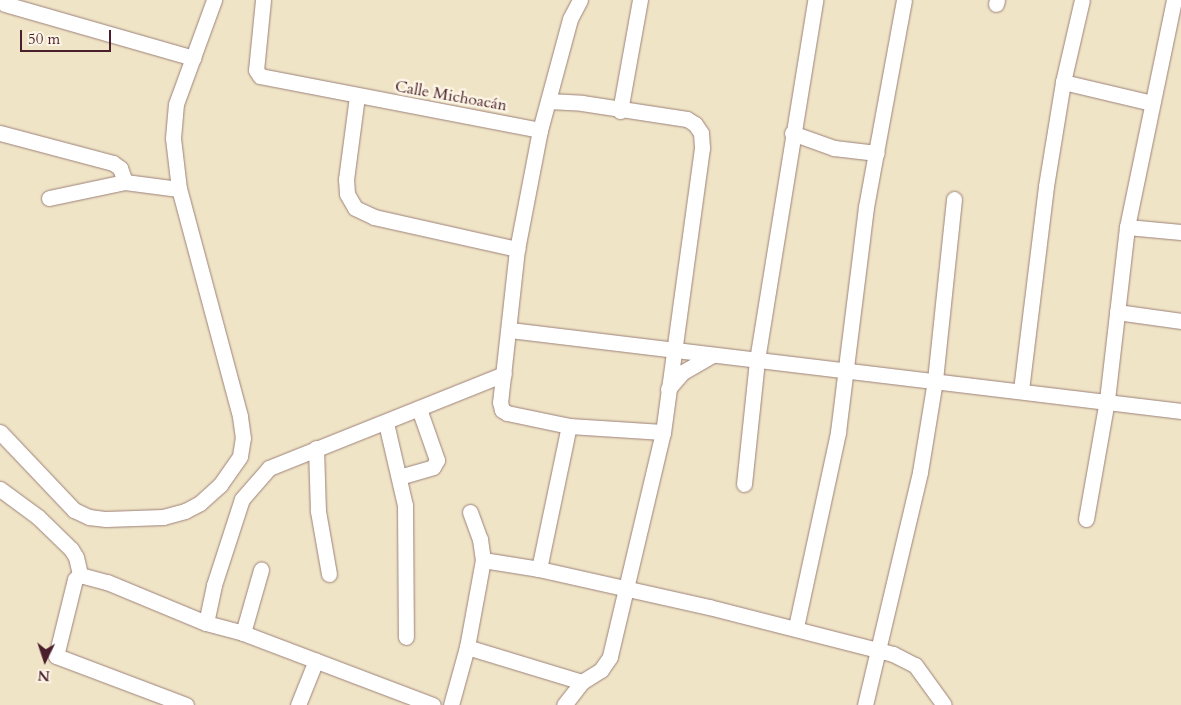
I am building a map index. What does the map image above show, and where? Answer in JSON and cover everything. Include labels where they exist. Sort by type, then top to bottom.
[{"type":"street","points":[[206,623],[229,492],[240,456],[243,438],[240,416],[179,189],[174,164],[173,123],[183,82],[214,0]]},
{"type":"street","name":"Calle Michoacán","points":[[263,0],[258,75],[357,96],[540,130]]},
{"type":"street","points":[[580,0],[570,19],[540,130],[517,249],[502,410],[569,426],[663,432]]},
{"type":"street","points":[[620,111],[640,0]]},
{"type":"street","points":[[744,484],[757,360],[792,133],[815,0]]},
{"type":"street","points":[[796,627],[838,432],[866,207],[904,0]]},
{"type":"street","points":[[1021,390],[1046,186],[1063,82],[1082,0]]},
{"type":"street","points":[[1086,519],[1106,400],[1128,227],[1174,0]]},
{"type":"street","points":[[5,4],[193,58]]},
{"type":"street","points":[[1063,82],[1152,103]]},
{"type":"street","points":[[357,96],[346,179],[348,194],[355,208],[374,217],[517,249]]},
{"type":"street","points":[[548,101],[582,103],[620,111],[687,119],[695,124],[701,133],[702,166],[672,348],[663,432],[607,664],[582,682],[564,705]]},
{"type":"street","points":[[0,133],[113,163],[120,168],[126,182]]},
{"type":"street","points":[[792,133],[834,148],[877,153]]},
{"type":"street","points":[[49,198],[126,182],[179,189]]},
{"type":"street","points":[[865,705],[920,472],[935,380],[954,199]]},
{"type":"street","points":[[1128,227],[1181,232]]},
{"type":"street","points":[[1117,312],[1181,321]]},
{"type":"street","points":[[510,330],[1106,400],[1181,411]]},
{"type":"street","points":[[668,390],[684,372],[714,355]]},
{"type":"street","points":[[0,432],[74,510],[89,517],[163,517],[229,492],[269,468],[316,448],[504,374]]},
{"type":"street","points":[[400,477],[432,466],[437,460],[419,409]]},
{"type":"street","points":[[386,422],[405,505],[406,636]]},
{"type":"street","points":[[539,570],[569,426]]},
{"type":"street","points":[[316,448],[318,504],[329,574]]},
{"type":"street","points":[[0,489],[38,517],[74,553],[80,575]]},
{"type":"street","points":[[451,705],[467,647],[483,560],[480,539],[470,512]]},
{"type":"street","points":[[483,560],[539,570],[796,627],[878,649],[910,661],[944,705]]},
{"type":"street","points":[[243,633],[261,570]]},
{"type":"street","points":[[80,575],[107,582],[206,623],[243,633],[433,705]]},
{"type":"street","points":[[80,575],[75,580],[56,656],[186,705]]},
{"type":"street","points":[[467,647],[582,682]]},
{"type":"street","points":[[298,705],[316,660]]}]
